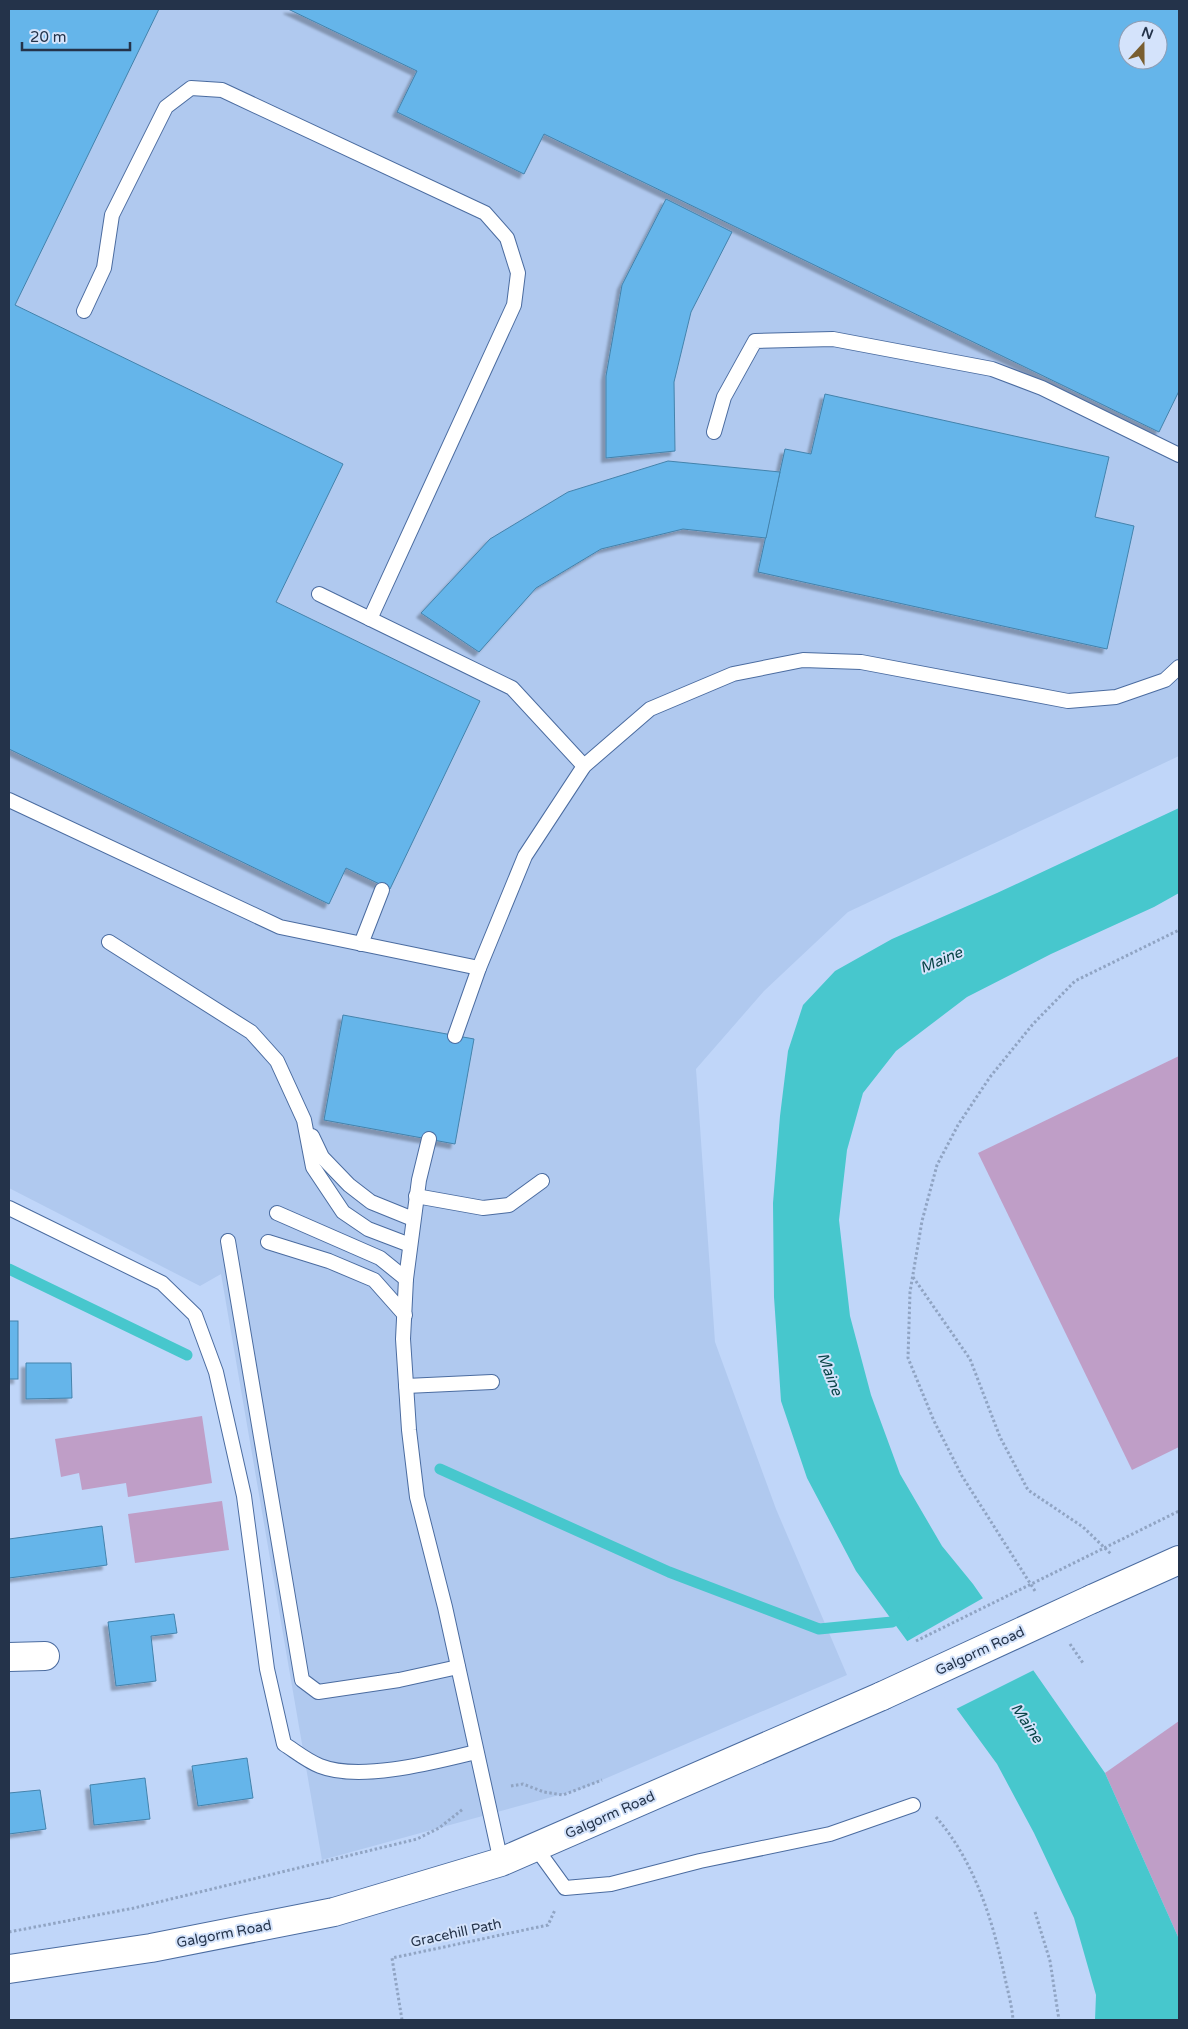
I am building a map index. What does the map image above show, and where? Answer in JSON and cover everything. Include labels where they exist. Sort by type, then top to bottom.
[{"type":"main road","name":"Galgorm Road","points":[[9,1969],[151,1948],[334,1912],[501,1862],[882,1696],[1179,1560]]},
{"type":"main road","points":[[9,1657],[45,1656]]},
{"type":"lane","points":[[84,311],[104,268],[112,215],[166,106],[191,88],[222,90],[485,213],[506,238],[518,273],[514,305],[370,619]]},
{"type":"lane","points":[[714,432],[724,397],[755,341],[833,339],[992,368],[1042,388],[1179,455]]},
{"type":"lane","points":[[319,594],[512,688],[584,766]]},
{"type":"lane","points":[[455,1036],[479,968],[525,856],[584,766],[650,709],[733,674],[802,660],[861,662],[1068,701],[1116,697],[1164,680],[1179,667]]},
{"type":"lane","points":[[9,800],[280,927],[479,968]]},
{"type":"lane","points":[[361,944],[382,890]]},
{"type":"lane","points":[[109,942],[251,1032],[277,1061],[322,1157],[349,1185],[370,1202],[413,1219]]},
{"type":"lane","points":[[304,1120],[313,1167],[343,1212],[368,1229],[410,1245]]},
{"type":"lane","points":[[429,1139],[416,1196],[406,1279],[403,1338],[417,1497],[445,1607],[501,1862]]},
{"type":"lane","points":[[416,1196],[483,1208],[509,1205],[542,1181]]},
{"type":"lane","points":[[9,1208],[162,1283],[195,1316],[216,1372],[244,1496],[267,1669],[284,1744],[319,1766],[347,1773],[416,1766],[476,1752]]},
{"type":"lane","points":[[277,1213],[380,1258],[406,1279]]},
{"type":"lane","points":[[228,1241],[302,1680],[318,1692],[399,1680],[458,1667]]},
{"type":"lane","points":[[268,1242],[329,1261],[374,1280],[404,1315]]},
{"type":"lane","points":[[406,1386],[492,1382]]},
{"type":"lane","points":[[536,1848],[565,1888],[611,1884],[700,1861],[830,1834],[913,1805]]},
{"type":"path","points":[[1039,1598],[962,1476],[934,1421],[908,1358],[910,1292],[922,1221],[937,1165],[958,1125],[990,1077],[1033,1024],[1075,981],[1179,930]]},
{"type":"path","points":[[912,1277],[970,1358],[1000,1437],[1028,1490],[1082,1527],[1138,1579]]},
{"type":"path","points":[[911,1644],[1179,1510]]},
{"type":"path","points":[[1067,1638],[1083,1663]]},
{"type":"path","points":[[9,1932],[134,1908],[417,1839],[440,1828],[485,1792],[523,1784],[544,1792],[563,1795],[609,1777]]},
{"type":"path","points":[[913,1805],[927,1806],[945,1827],[971,1869],[990,1918],[1003,1967],[1013,2020]]},
{"type":"path","name":"Gracehill Path","points":[[402,2020],[392,1958],[548,1925],[565,1888]]},
{"type":"path","points":[[1035,1912],[1050,1961],[1058,2020]]},
{"type":"shaded area","points":[[9,9],[1179,9],[1179,756],[848,912],[764,991],[696,1069],[715,1342],[776,1509],[847,1675],[581,1789],[322,1860],[221,1274],[200,1286],[9,1188]]},
{"type":"shaded area","points":[[1179,1056],[1179,1447],[1132,1470],[978,1153]]},
{"type":"shaded area","points":[[202,1416],[212,1483],[128,1497],[126,1483],[82,1490],[79,1473],[61,1477],[55,1439]]},
{"type":"shaded area","points":[[222,1501],[229,1550],[135,1563],[128,1514]]},
{"type":"shaded area","points":[[1179,1721],[1179,1939],[1105,1773]]},
{"type":"water","name":"Maine","points":[[1179,808],[1179,893],[1154,907],[1051,954],[967,997],[896,1051],[863,1093],[847,1150],[839,1220],[850,1316],[871,1395],[900,1474],[942,1546],[973,1584],[1105,1773],[1179,1939],[1179,2020],[1095,2020],[1096,1995],[1074,1918],[1034,1833],[997,1764],[856,1571],[807,1478],[781,1401],[774,1297],[773,1203],[780,1116],[788,1051],[803,1005],[835,971],[892,939],[997,893]]},
{"type":"pier","points":[[985,1597],[1036,1669],[954,1710],[904,1643]]},
{"type":"building","points":[[9,9],[159,9],[15,305],[343,464],[276,602],[480,701],[390,889],[346,868],[329,904],[9,749]]},
{"type":"building","points":[[288,9],[1179,9],[1179,391],[1159,432],[544,134],[524,174],[397,112],[417,71]]},
{"type":"building","points":[[666,199],[732,232],[691,312],[674,382],[675,451],[606,458],[606,376],[622,285]]},
{"type":"building","points":[[825,394],[1109,457],[1095,517],[1134,526],[1107,649],[758,572],[785,449],[811,454]]},
{"type":"building","points":[[668,461],[780,472],[766,538],[683,529],[601,549],[536,588],[479,652],[421,613],[490,539],[568,492]]},
{"type":"building","points":[[343,1015],[474,1039],[455,1144],[324,1120]]},
{"type":"building","points":[[9,1321],[18,1321],[18,1379],[9,1379]]},
{"type":"building","points":[[26,1363],[71,1363],[72,1398],[26,1399]]},
{"type":"building","points":[[102,1526],[107,1565],[9,1578],[9,1539]]},
{"type":"building","points":[[174,1614],[177,1633],[151,1636],[156,1681],[116,1686],[108,1622]]},
{"type":"building","points":[[247,1758],[253,1798],[198,1806],[192,1766]]},
{"type":"building","points":[[145,1778],[150,1819],[94,1825],[90,1785]]},
{"type":"building","points":[[40,1790],[46,1829],[9,1834],[9,1793]]},
{"type":"waterway","points":[[9,1269],[187,1355]]},
{"type":"waterway","points":[[440,1469],[669,1572],[819,1629],[892,1622],[904,1615]]}]
